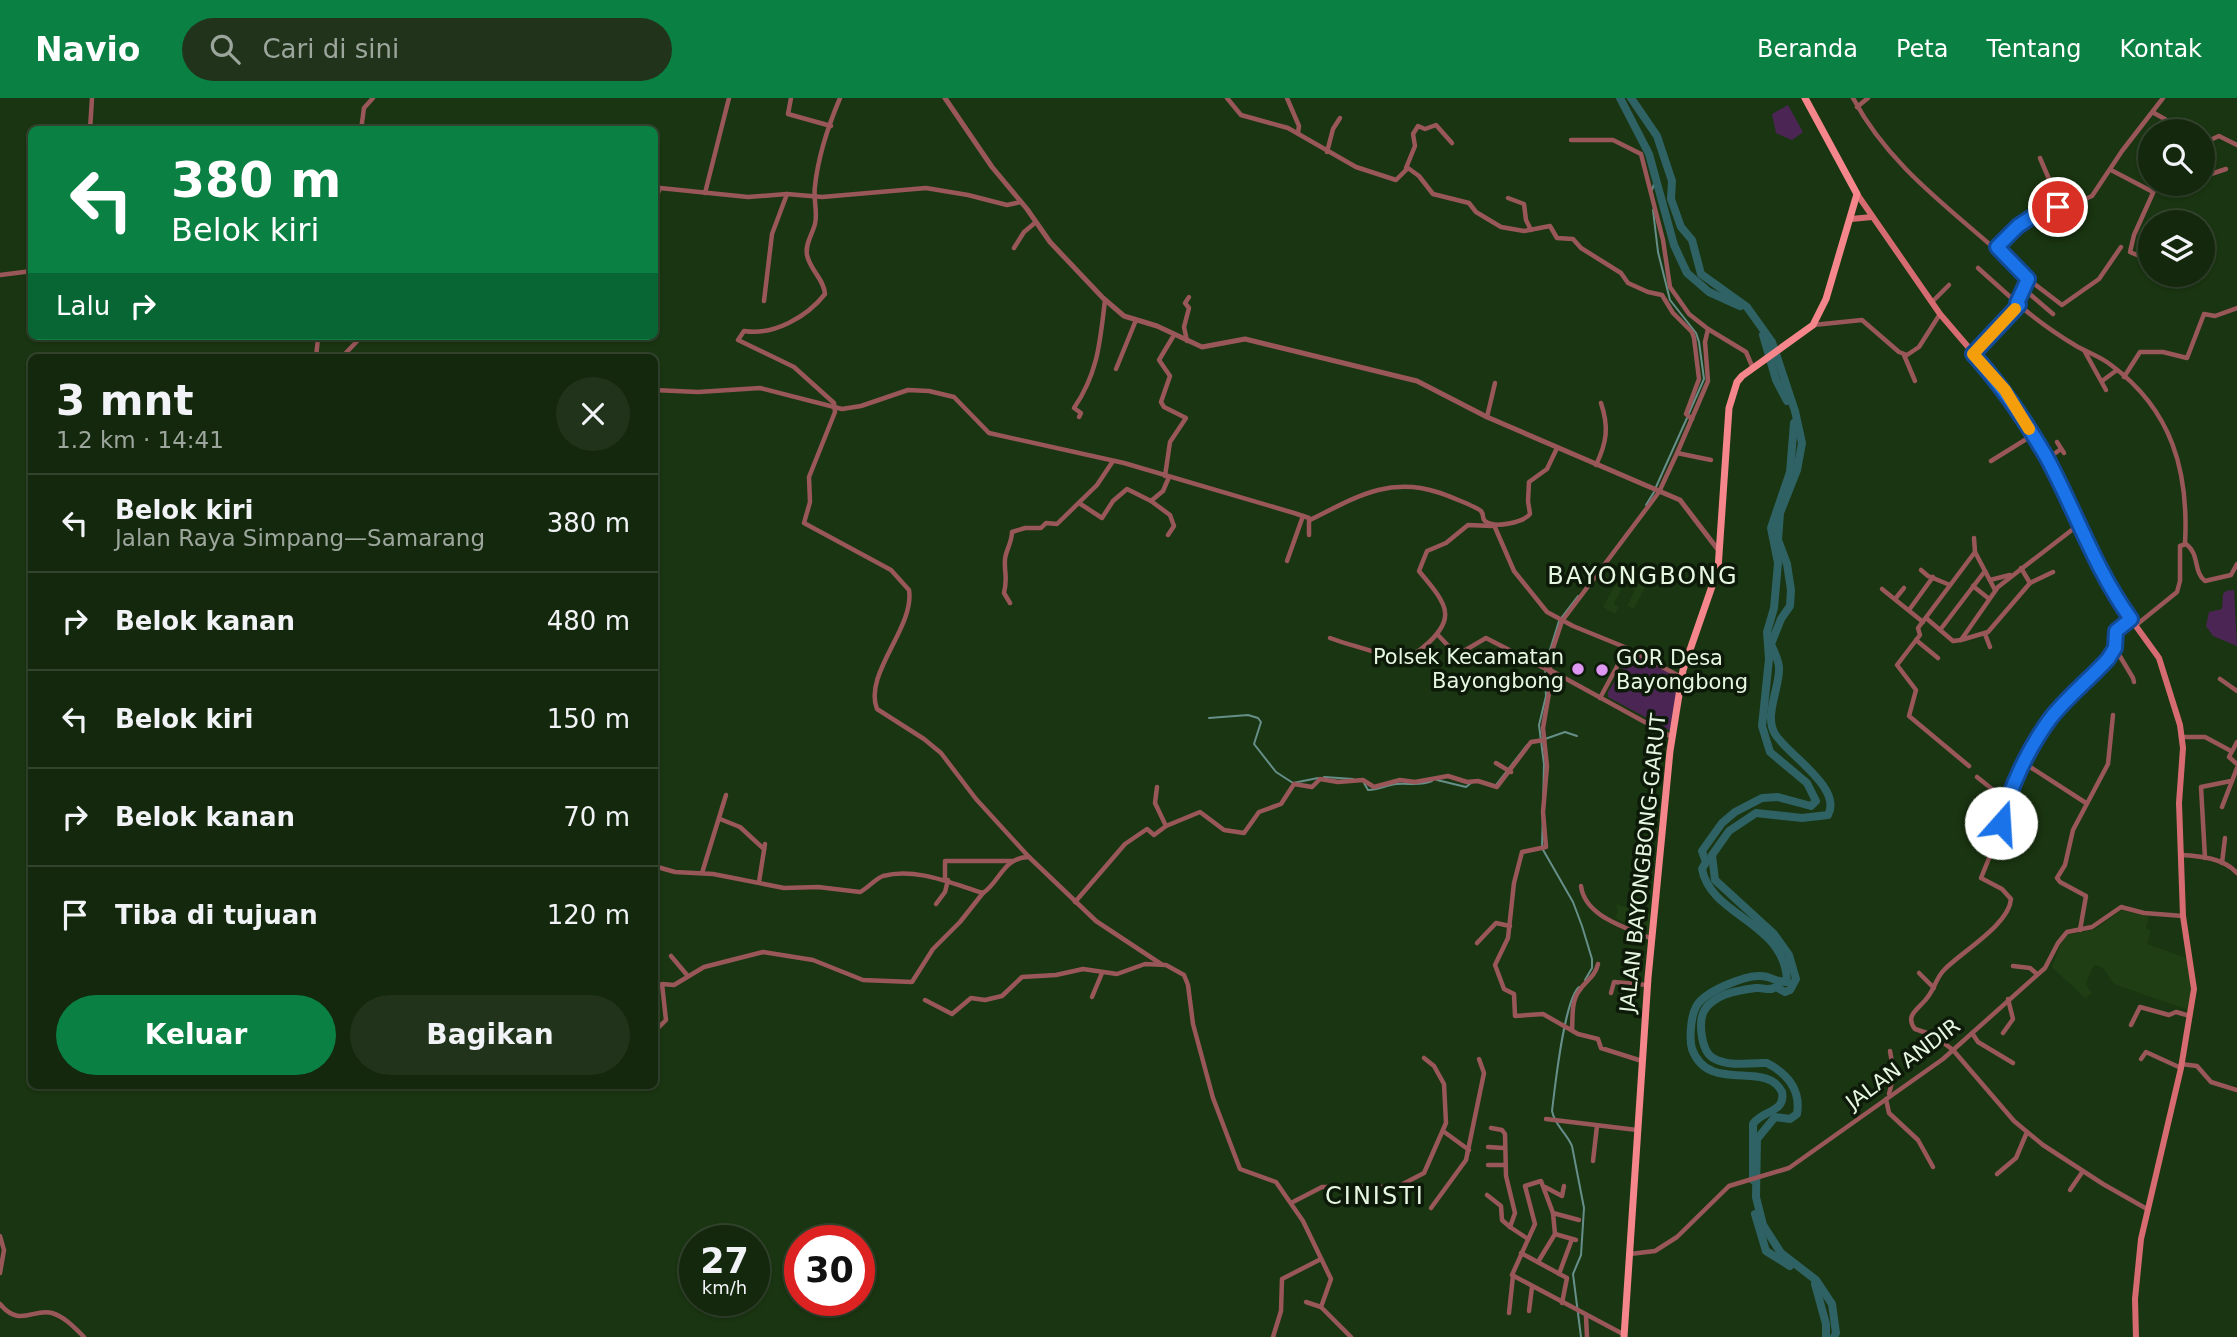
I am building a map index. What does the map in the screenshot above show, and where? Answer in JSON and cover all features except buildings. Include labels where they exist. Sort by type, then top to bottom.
[{"type":"main road","points":[[1805,98],[1872,217],[1940,314],[2005,390],[2033,435],[2065,495],[2107,586],[2147,639],[2162,664],[2183,737],[2179,803],[2183,916],[2193,976],[2190,1016],[2147,1209],[2136,1281],[2136,1337]]},
{"type":"main road","name":"JALAN BAYONGBONG-GARUT","points":[[1624,1336],[1647,985],[1672,737],[1681,677],[1721,553],[1723,471],[1734,391],[1737,382],[1755,364],[1813,325],[1826,299],[1857,194]]},
{"type":"main road","points":[[1851,219],[1872,217]]},
{"type":"street","points":[[90,126],[92,98]]},
{"type":"street","points":[[362,126],[364,108],[373,98]]},
{"type":"street","points":[[705,193],[729,98]]},
{"type":"street","points":[[791,98],[788,114],[831,126]]},
{"type":"street","points":[[836,408],[830,398],[794,367],[738,340],[744,331],[761,333],[778,328],[823,297],[824,288],[808,259],[807,251],[815,223],[817,174],[831,126],[831,116],[840,98]]},
{"type":"street","points":[[945,98],[992,167],[1050,242],[1105,300],[1124,316],[1157,326],[1187,342],[1212,347],[1245,339],[1417,381],[1487,417],[1683,503],[1721,553]]},
{"type":"street","points":[[1227,98],[1241,115],[1298,133],[1326,152],[1356,167],[1394,180],[1399,178],[1406,168],[1415,144],[1413,134],[1418,126],[1425,129],[1436,125],[1452,143]]},
{"type":"street","points":[[1287,98],[1299,126],[1298,133]]},
{"type":"street","points":[[1853,98],[1889,152],[1934,198],[1997,247],[2028,279],[2062,305],[2099,279],[2121,247]]},
{"type":"street","points":[[1857,107],[1868,98]]},
{"type":"street","points":[[1997,247],[2018,226],[2050,205],[2067,207],[2088,199],[2163,98]]},
{"type":"street","points":[[2154,113],[2165,119]]},
{"type":"street","points":[[1326,152],[1334,126],[1340,118]]},
{"type":"street","points":[[2215,138],[2219,136],[2237,145]]},
{"type":"street","points":[[1571,140],[1613,140],[1641,154],[1663,240],[1668,295],[1673,313],[1692,332],[1699,379],[1677,453],[1657,491],[1559,620],[1547,669],[1549,694],[1543,739],[1547,766],[1543,812],[1546,849],[1522,852],[1514,883],[1506,948],[1495,965],[1504,989],[1514,994],[1514,1015],[1542,1014],[1598,1040],[1601,1048],[1642,1061]]},
{"type":"street","points":[[2040,158],[2049,179],[2047,191],[2050,205]]},
{"type":"street","points":[[1406,168],[1419,176],[1433,194],[1468,203],[1476,212],[1501,227],[1524,231],[1550,226],[1557,238],[1573,239],[1581,248],[1621,273],[1628,283],[1648,292],[1668,295],[1708,329],[1746,352],[1755,364]]},
{"type":"street","points":[[2215,172],[2226,169]]},
{"type":"street","points":[[2110,170],[2138,184]]},
{"type":"street","points":[[658,193],[660,188],[748,197],[787,194],[848,195],[926,188],[1007,205],[1021,202]]},
{"type":"street","points":[[764,300],[772,234],[787,194]]},
{"type":"street","points":[[1507,198],[1524,204],[1526,220],[1531,230]]},
{"type":"street","points":[[1014,248],[1024,232],[1036,222]]},
{"type":"street","points":[[2138,226],[2130,252],[2138,255]]},
{"type":"street","points":[[1978,268],[2041,324],[2117,370],[2154,406],[2176,450],[2184,509],[2185,544]]},
{"type":"street","points":[[0,275],[28,272]]},
{"type":"street","points":[[1973,354],[2018,304],[2028,279]]},
{"type":"street","points":[[1932,302],[1950,285]]},
{"type":"street","points":[[2025,290],[2053,314]]},
{"type":"street","points":[[1187,342],[1184,327],[1189,308],[1185,303],[1189,297]]},
{"type":"street","points":[[1079,417],[1081,414],[1074,408],[1092,378],[1091,370],[1099,355],[1105,300]]},
{"type":"street","points":[[2124,377],[2140,352],[2160,351],[2187,358],[2204,314],[2215,316],[2237,308]]},
{"type":"street","points":[[1904,355],[1915,352],[1940,314]]},
{"type":"street","points":[[1813,325],[1856,319],[1865,321],[1904,355],[1915,380]]},
{"type":"street","points":[[1116,369],[1136,320]]},
{"type":"street","points":[[1689,417],[1708,381],[1705,342],[1708,329]]},
{"type":"street","points":[[1151,501],[1163,491],[1170,442],[1186,418],[1164,407],[1161,402],[1170,376],[1159,360],[1174,335]]},
{"type":"street","points":[[345,354],[358,340]]},
{"type":"street","points":[[2085,351],[2106,390]]},
{"type":"street","points":[[2102,381],[2117,370]]},
{"type":"street","points":[[1487,417],[1495,383]]},
{"type":"street","points":[[658,390],[698,392],[760,388],[836,408],[861,406],[908,390],[929,391],[954,397],[989,433],[1113,461],[1310,520]]},
{"type":"street","points":[[1596,465],[1606,443],[1607,425],[1601,402]]},
{"type":"street","points":[[836,408],[809,477],[810,502],[804,523],[891,570],[905,583],[910,596],[876,687],[877,709],[941,753],[976,799],[1028,857],[1075,902],[1106,929],[1161,965]]},
{"type":"street","points":[[1991,461],[2033,435]]},
{"type":"street","points":[[2047,459],[2062,451],[2057,442]]},
{"type":"street","points":[[1330,638],[1354,647],[1381,652],[1398,662],[1414,656],[1437,634],[1445,617],[1445,611],[1419,567],[1428,550],[1446,543],[1465,526],[1493,525],[1529,517],[1529,482],[1547,469],[1557,448]]},
{"type":"street","points":[[1677,453],[1710,460]]},
{"type":"street","points":[[1010,603],[1004,593],[1008,581],[1005,558],[1012,542],[1012,533],[1025,528],[1042,528],[1046,523],[1056,524],[1079,503],[1113,461]]},
{"type":"street","points":[[1310,520],[1377,488],[1438,492],[1481,511],[1484,519],[1493,525],[1522,583],[1541,606],[1559,620],[1627,648],[1681,677]]},
{"type":"street","points":[[1079,503],[1101,518],[1113,501],[1127,489],[1151,501],[1171,516],[1174,526],[1168,535]]},
{"type":"street","points":[[1287,561],[1303,516]]},
{"type":"street","points":[[1310,520],[1310,535]]},
{"type":"street","points":[[1961,640],[1988,598],[2011,574],[2038,558],[2077,526]]},
{"type":"street","points":[[1974,538],[1975,551],[1995,590]]},
{"type":"street","points":[[2185,544],[2193,550],[2199,575],[2205,581],[2231,575],[2237,564]]},
{"type":"street","points":[[2147,1209],[2027,1132],[2014,1121],[1953,1050],[1933,1035],[1915,1029],[1911,1023],[1912,1013],[1934,988],[1945,968],[1984,937],[2011,904],[2008,894],[1981,878],[1996,841],[2007,801],[2024,763],[2050,719],[2108,659],[2115,648],[2116,631],[2177,592],[2180,581],[2179,549],[2185,544]]},
{"type":"street","points":[[1969,766],[1908,714],[1916,698],[1916,690],[1897,665],[1920,633],[1918,628],[1975,551]]},
{"type":"street","points":[[2021,568],[2030,583]]},
{"type":"street","points":[[1921,569],[1928,576],[1950,585]]},
{"type":"street","points":[[1940,630],[1985,570]]},
{"type":"street","points":[[1882,589],[1953,640],[1961,640],[1985,634],[2030,583],[2053,572]]},
{"type":"street","points":[[1990,580],[2011,574]]},
{"type":"street","points":[[1909,610],[1933,577]]},
{"type":"street","points":[[1973,586],[1988,598]]},
{"type":"street","points":[[1895,599],[1904,588]]},
{"type":"street","points":[[1437,634],[1457,655],[1486,638],[1672,737]]},
{"type":"street","points":[[1985,634],[1990,647]]},
{"type":"street","points":[[1916,640],[1938,657]]},
{"type":"street","points":[[1600,698],[1627,648]]},
{"type":"street","points":[[2115,648],[2134,682]]},
{"type":"street","points":[[2220,679],[2237,691]]},
{"type":"street","points":[[2080,930],[2085,895],[2060,883],[2057,878],[2065,865],[2073,830],[2108,764],[2113,715]]},
{"type":"street","points":[[2183,737],[2205,737],[2231,751]]},
{"type":"street","points":[[1075,902],[1125,845],[1147,829],[1154,835],[1201,812],[1216,825],[1244,833],[1259,812],[1281,804],[1293,785],[1312,788],[1320,779],[1363,780],[1374,788],[1400,780],[1415,782],[1448,776],[1497,787],[1511,772],[1531,742],[1543,739]]},
{"type":"street","points":[[2222,807],[2237,766],[2229,758],[2237,743]]},
{"type":"street","points":[[1496,763],[1511,772]]},
{"type":"street","points":[[2024,763],[2086,803]]},
{"type":"street","points":[[1977,778],[2007,801]]},
{"type":"street","points":[[2205,858],[2201,786],[2231,781]]},
{"type":"street","points":[[1157,787],[1155,803],[1166,827]]},
{"type":"street","points":[[702,873],[726,795]]},
{"type":"street","points":[[720,819],[740,827],[764,847],[759,882]]},
{"type":"street","points":[[2222,863],[2225,838]]},
{"type":"street","points":[[2181,855],[2222,863],[2237,873]]},
{"type":"street","points":[[658,1028],[666,1020],[661,985],[676,984],[704,967],[765,952],[813,960],[863,980],[911,982],[933,949],[960,922],[1004,866],[1028,857]]},
{"type":"street","points":[[936,904],[945,892],[946,860],[1013,861]]},
{"type":"street","points":[[658,867],[687,874],[702,873],[784,888],[817,887],[860,892],[886,876],[924,876],[947,880],[982,894]]},
{"type":"street","points":[[1581,886],[1582,899],[1592,910],[1651,939]]},
{"type":"street","name":"JALAN ANDIR","points":[[1630,1254],[1647,1253],[1662,1247],[1698,1218],[1725,1189],[1790,1168],[1953,1050],[2050,961],[2062,936],[2071,930],[2092,927],[2121,907],[2144,913],[2183,916]]},
{"type":"street","points":[[1477,943],[1495,923],[1510,926]]},
{"type":"street","points":[[671,956],[687,975]]},
{"type":"street","points":[[925,1000],[951,1014],[975,997],[985,1000],[1002,996],[1022,977],[1056,975],[1083,969],[1116,974],[1145,964],[1161,965],[1171,967],[1186,978],[1202,1059],[1213,1098],[1240,1168],[1276,1182],[1303,1220],[1331,1279],[1321,1307]]},
{"type":"street","points":[[1571,1029],[1575,999],[1581,988],[1595,974],[1598,964]]},
{"type":"street","points":[[2013,966],[2027,967],[2037,974]]},
{"type":"street","points":[[1092,997],[1102,973]]},
{"type":"street","points":[[1919,973],[1934,988]]},
{"type":"street","points":[[1611,993],[1614,982],[1647,985]]},
{"type":"street","points":[[2003,1033],[2013,1019],[2008,999]]},
{"type":"street","points":[[2131,1025],[2140,1007],[2169,1015],[2176,1012],[2190,1016]]},
{"type":"street","points":[[1972,1033],[1978,1042],[2013,1063]]},
{"type":"street","points":[[1890,1051],[1894,1074],[1887,1097],[1889,1113],[1918,1140],[1933,1167]]},
{"type":"street","points":[[2141,1059],[2146,1052],[2181,1066],[2197,1066],[2211,1083],[2237,1090]]},
{"type":"street","points":[[1291,1203],[1322,1187],[1394,1187],[1409,1182],[1429,1167],[1446,1123],[1445,1089],[1434,1066],[1424,1058]]},
{"type":"street","points":[[1431,1208],[1463,1168],[1469,1150],[1484,1073],[1479,1059]]},
{"type":"street","points":[[1546,1119],[1638,1130]]},
{"type":"street","points":[[1593,1161],[1597,1126]]},
{"type":"street","points":[[1490,1128],[1504,1132],[1504,1165],[1515,1213],[1510,1227]]},
{"type":"street","points":[[1443,1131],[1469,1150]]},
{"type":"street","points":[[1997,1174],[2016,1158],[2027,1132]]},
{"type":"street","points":[[1488,1147],[1504,1148]]},
{"type":"street","points":[[1488,1165],[1504,1165]]},
{"type":"street","points":[[2070,1190],[2084,1171]]},
{"type":"street","points":[[1509,1313],[1513,1276],[1511,1273],[1535,1223],[1525,1186],[1541,1181],[1562,1196],[1564,1186]]},
{"type":"street","points":[[1538,1262],[1555,1234],[1553,1213],[1545,1186]]},
{"type":"street","points":[[1487,1195],[1501,1206],[1502,1220],[1528,1239]]},
{"type":"street","points":[[1553,1213],[1579,1220]]},
{"type":"street","points":[[1555,1234],[1574,1240],[1559,1274]]},
{"type":"street","points":[[0,1236],[4,1250],[0,1273]]},
{"type":"street","points":[[1521,1254],[1569,1280],[1562,1303]]},
{"type":"street","points":[[1273,1337],[1281,1311],[1282,1279],[1321,1259]]},
{"type":"street","points":[[1513,1276],[1624,1336]]},
{"type":"street","points":[[1529,1311],[1532,1286]]},
{"type":"street","points":[[1306,1302],[1321,1307],[1351,1337]]},
{"type":"street","points":[[0,1304],[20,1316],[53,1313],[84,1337]]},
{"type":"street","points":[[1585,1316],[1587,1337]]},
{"type":"shaded area","points":[[1788,105],[1803,132],[1792,140],[1776,133],[1772,114]]},
{"type":"shaded area","points":[[1621,574],[1645,587],[1634,609],[1627,606],[1635,590],[1624,584],[1614,604],[1619,607],[1615,614],[1603,607]]},
{"type":"shaded area","points":[[2234,590],[2237,646],[2213,636],[2206,626],[2209,612],[2222,609],[2223,594]]},
{"type":"shaded area","points":[[1632,653],[1682,677],[1673,732],[1608,697],[1608,692]]},
{"type":"shaded area","points":[[1616,904],[1652,915],[1650,935],[1615,918],[1618,912]]},
{"type":"shaded area","points":[[2121,910],[2149,917],[2146,928],[2151,931],[2147,944],[2189,959],[2191,989],[2188,1010],[2114,984],[2103,968],[2096,965],[2092,968],[2086,984],[2092,994],[2085,998],[2052,967],[2060,945],[2068,935],[2096,929]]},
{"type":"waterway","points":[[1620,98],[1649,154],[1674,245],[1687,273],[1709,292],[1740,306]]},
{"type":"waterway","points":[[1631,98],[1657,136],[1672,181],[1671,199],[1681,227],[1692,240],[1701,274],[1747,307],[1772,342],[1795,411],[1802,443],[1797,470],[1780,513],[1778,540],[1787,564],[1791,590],[1790,606],[1781,619],[1771,644],[1779,667],[1771,719],[1775,734],[1821,783],[1831,805],[1828,815],[1802,818],[1756,813],[1729,831],[1712,855],[1715,880],[1774,934],[1789,955],[1796,979],[1790,990],[1785,992],[1776,987],[1756,988],[1722,996],[1706,1008],[1701,1027],[1703,1042],[1713,1058],[1733,1064],[1767,1063],[1781,1072],[1795,1090],[1797,1114],[1790,1119],[1775,1117],[1757,1139],[1756,1197],[1763,1225],[1781,1253],[1816,1280],[1832,1304],[1836,1333],[1834,1337]]},
{"type":"waterway","points":[[1652,190],[1657,175]]},
{"type":"waterway","points":[[1653,210],[1658,252],[1670,300],[1696,333],[1699,342],[1704,379],[1689,413]]},
{"type":"waterway","points":[[1763,335],[1776,380],[1787,401]]},
{"type":"waterway","points":[[1656,487],[1687,418]]},
{"type":"waterway","points":[[1753,1180],[1753,1124],[1777,1108],[1782,1092],[1774,1083],[1764,1078],[1724,1074],[1700,1063],[1692,1049],[1691,1033],[1696,1007],[1715,990],[1754,976],[1787,982],[1783,962],[1775,946],[1719,898],[1708,885],[1702,869],[1706,862],[1702,851],[1722,823],[1735,812],[1762,798],[1778,797],[1811,806],[1816,801],[1807,783],[1770,752],[1762,726],[1769,659],[1767,632],[1774,608],[1778,563],[1771,528],[1790,472],[1794,423]]},
{"type":"waterway","points":[[1646,505],[1654,492]]},
{"type":"waterway","points":[[1562,617],[1578,596]]},
{"type":"waterway","points":[[1545,666],[1559,621]]},
{"type":"waterway","points":[[1545,672],[1546,696],[1539,725],[1544,764],[1542,848],[1573,902],[1582,926],[1592,959],[1592,968],[1585,980]]},
{"type":"waterway","points":[[1209,718],[1248,715],[1258,718],[1261,722],[1254,744],[1276,772],[1293,783],[1318,778]]},
{"type":"waterway","points":[[1545,739],[1565,732],[1577,736]]},
{"type":"waterway","points":[[1496,785],[1527,745]]},
{"type":"waterway","points":[[1324,777],[1353,779]]},
{"type":"waterway","points":[[1437,780],[1466,787],[1471,783]]},
{"type":"waterway","points":[[1364,783],[1368,790],[1432,781]]},
{"type":"waterway","points":[[1579,987],[1569,1008],[1565,1026],[1552,1111],[1572,1146],[1584,1208],[1581,1255],[1573,1274],[1581,1337]]},
{"type":"waterway","points":[[1755,1214],[1766,1251],[1790,1266]]},
{"type":"waterway","points":[[1815,1284],[1826,1324],[1826,1337]]},
{"type":"slow traffic","points":[[2015,309],[1973,354],[2005,390],[2029,429]]},
{"type":"place","name":"Polsek Kecamatan Bayongbong","points":[[1578,669]]},
{"type":"place","name":"GOR Desa Bayongbong","points":[[1602,670]]},
{"type":"district","name":"BAYONGBONG","points":[[1643,576]]},
{"type":"district","name":"CINISTI","points":[[1375,1196]]},
{"type":"route","points":[[2001,823],[2007,801],[2027,756],[2050,719],[2108,659],[2115,648],[2115,632],[2131,619],[2107,586],[2065,495],[2023,418],[2005,390],[1973,354],[2019,305],[2017,303],[2023,295],[2028,279],[1997,247],[2030,217],[2050,205],[2058,207]]}]
